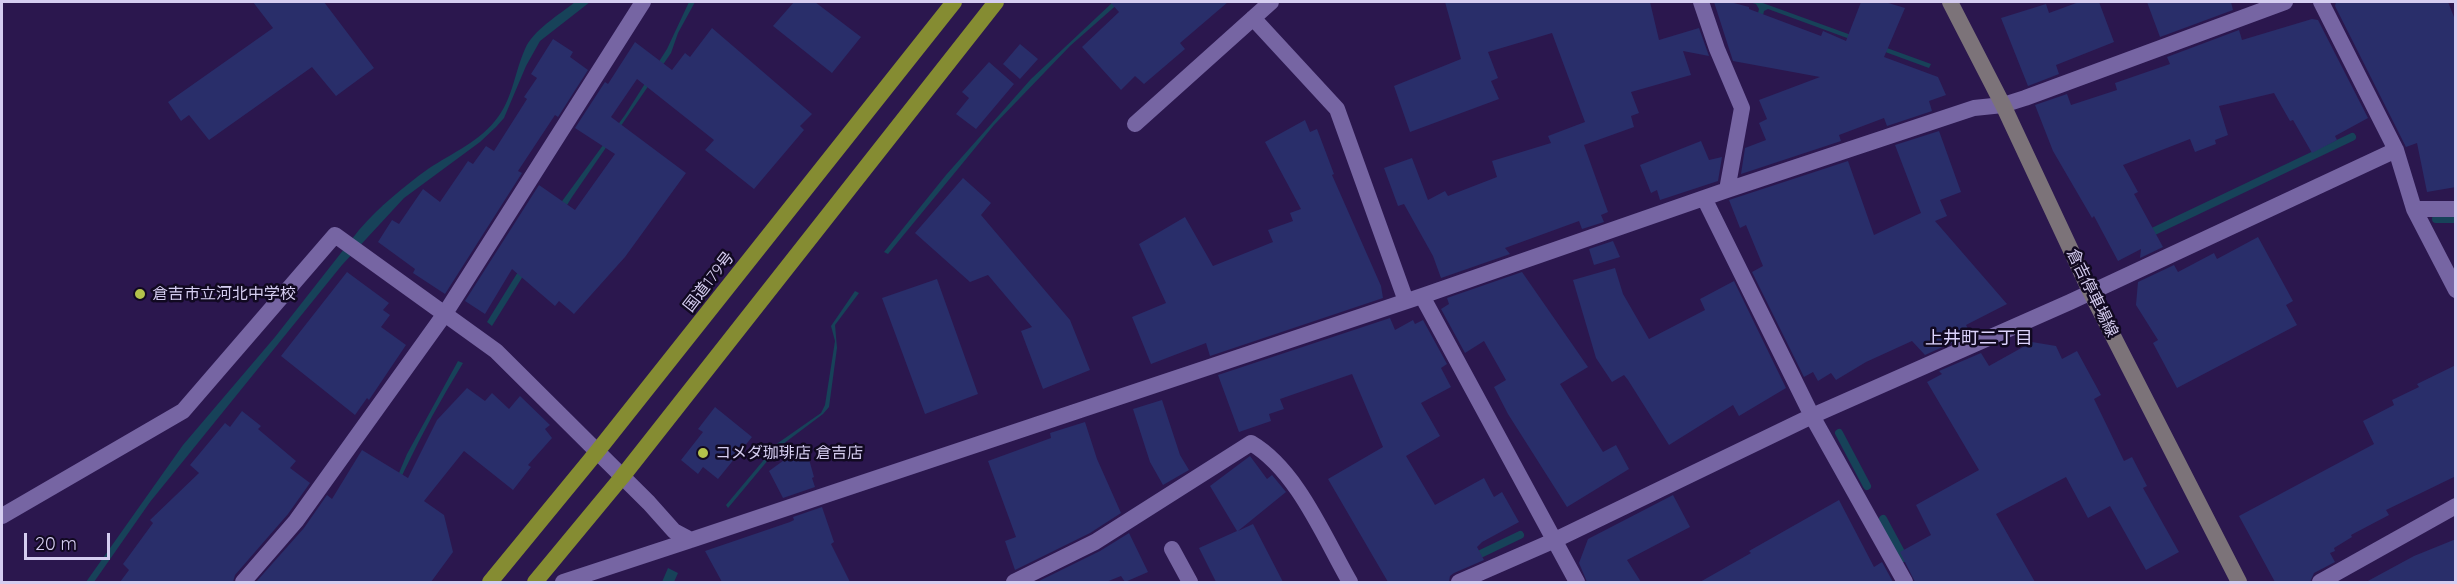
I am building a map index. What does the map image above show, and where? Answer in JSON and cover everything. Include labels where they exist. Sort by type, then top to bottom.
[{"type":"highway","name":"国道179号","points":[[490,582],[596,453],[954,2]]},
{"type":"highway","points":[[539,582],[996,2]]},
{"type":"main road","name":"倉吉停車場線","points":[[1950,2],[2002,105],[2090,291],[2239,582]]},
{"type":"street","points":[[243,582],[296,521],[444,315],[643,2]]},
{"type":"street","points":[[1135,124],[1271,2]]},
{"type":"street","points":[[1701,2],[1717,49],[1742,108],[1727,190]]},
{"type":"street","points":[[563,582],[1414,299],[1727,190],[1974,108],[2002,105],[2025,98],[2244,8],[2285,2]]},
{"type":"street","points":[[2321,2],[2396,150],[2414,209],[2456,290]]},
{"type":"street","points":[[1252,18],[1337,110],[1414,299],[1577,582]]},
{"type":"street","points":[[1459,582],[1553,541],[1812,416],[2070,302],[2090,291],[2115,282],[2396,150]]},
{"type":"street","points":[[1704,198],[1812,416],[1905,582]]},
{"type":"street","points":[[2414,209],[2456,209]]},
{"type":"street","points":[[2,516],[183,411],[335,235],[496,351],[674,531],[692,540]]},
{"type":"street","points":[[1014,582],[1095,542],[1251,443],[1263,450],[1285,471],[1350,582]]},
{"type":"street","points":[[2320,582],[2456,506]]},
{"type":"street","points":[[1172,549],[1190,582]]},
{"type":"water","points":[[575,2],[590,2],[540,41],[526,66],[504,118],[480,142],[404,198],[342,265],[150,502],[94,582],[86,582],[183,445],[275,337],[359,230],[409,183],[475,140],[491,125],[507,101],[529,42],[540,29]]},
{"type":"water","points":[[689,2],[695,2],[678,33],[671,53],[572,197],[492,326],[487,322],[560,204],[625,115],[667,49]]},
{"type":"water","points":[[1113,2],[1120,2],[1070,46],[994,125],[888,254],[884,252],[946,175],[1031,79]]},
{"type":"water","points":[[1749,2],[1760,2],[1931,64],[1929,68],[1768,9],[1764,11],[1754,55],[1748,54],[1759,9],[1756,4]]},
{"type":"water","points":[[855,291],[859,293],[835,325],[837,348],[829,407],[779,447],[728,508],[726,505],[778,443],[821,413],[825,405],[835,341],[831,326]]},
{"type":"water","points":[[458,361],[463,363],[404,470],[358,582],[353,582],[407,454]]},
{"type":"water","points":[[668,568],[678,573],[674,582],[662,582]]},
{"type":"building","points":[[253,2],[324,2],[374,68],[336,96],[312,67],[209,140],[189,115],[181,121],[168,102],[273,28]]},
{"type":"building","points":[[794,2],[815,2],[861,37],[832,73],[773,26]]},
{"type":"building","points":[[1110,2],[1228,2],[1180,43],[1185,49],[1144,84],[1135,76],[1121,90],[1082,47],[1119,12]]},
{"type":"building","points":[[1445,2],[1650,2],[1659,40],[1699,28],[1709,56],[1683,51],[1691,75],[1631,92],[1639,113],[1631,116],[1634,127],[1584,145],[1608,212],[1601,215],[1604,222],[1582,229],[1579,221],[1505,248],[1510,254],[1441,278],[1433,256],[1404,204],[1398,206],[1384,168],[1412,158],[1428,200],[1445,191],[1448,196],[1497,177],[1492,161],[1551,143],[1548,136],[1585,122],[1552,33],[1488,52],[1498,78],[1491,81],[1499,99],[1410,132],[1394,86],[1461,59]]},
{"type":"building","points":[[1714,2],[1730,2],[1749,7],[1749,9],[1821,36],[1823,31],[1846,41],[1861,2],[1885,2],[1905,8],[1884,57],[1938,77],[1946,95],[1929,101],[1932,111],[1887,126],[1884,118],[1839,135],[1841,141],[1741,174],[1745,148],[1766,140],[1759,123],[1767,119],[1759,100],[1820,77],[1733,61]]},
{"type":"building","points":[[2079,2],[2099,2],[2114,42],[2056,65],[2059,74],[2028,86],[2001,18],[2046,4],[2049,13]]},
{"type":"building","points":[[2147,2],[2231,2],[2233,10],[2160,37]]},
{"type":"building","points":[[2336,2],[2448,2],[2456,22],[2456,187],[2427,192],[2417,143],[2406,147],[2335,6]]},
{"type":"building","points":[[2312,19],[2318,20],[2368,118],[2335,136],[2337,140],[2312,153],[2274,93],[2219,106],[2228,135],[2215,140],[2216,144],[2195,152],[2190,139],[2123,165],[2138,192],[2134,194],[2163,247],[2140,258],[2141,249],[2118,261],[2094,216],[2092,218],[2053,151],[2035,105],[2067,94],[2071,105],[2117,90],[2115,83],[2170,64],[2167,57],[2239,30],[2242,40]]},
{"type":"building","points":[[712,28],[812,114],[800,126],[804,130],[754,189],[705,150],[714,140],[637,79],[611,117],[686,173],[625,257],[574,314],[559,301],[555,306],[512,269],[485,314],[465,301],[539,185],[575,210],[615,154],[575,128],[605,82],[608,84],[635,42],[672,70],[685,53],[690,57]]},
{"type":"building","points":[[553,39],[573,52],[570,57],[588,70],[558,117],[555,115],[518,171],[522,173],[445,294],[413,273],[415,269],[378,242],[392,220],[399,224],[423,189],[440,202],[468,161],[473,164],[486,146],[494,151],[527,99],[524,97],[537,78],[531,74]]},
{"type":"building","points":[[1020,44],[1038,59],[1020,79],[1003,64]]},
{"type":"building","points":[[989,62],[1014,84],[976,129],[956,114],[969,98],[962,92]]},
{"type":"building","points":[[1305,120],[1310,132],[1317,129],[1334,174],[1332,175],[1381,286],[1383,298],[1210,356],[1206,343],[1151,364],[1132,317],[1166,303],[1139,244],[1185,217],[1213,266],[1273,242],[1268,230],[1293,221],[1290,213],[1301,209],[1265,142]]},
{"type":"building","points":[[1939,131],[1961,192],[1940,200],[1947,216],[1935,221],[2007,304],[1966,325],[1971,334],[1925,355],[1912,341],[1866,362],[1836,380],[1831,373],[1818,381],[1813,372],[1804,377],[1752,272],[1763,266],[1746,225],[1740,228],[1729,200],[1848,161],[1874,235],[1921,213],[1895,145]]},
{"type":"building","points":[[1701,141],[1709,160],[1722,157],[1718,181],[1660,200],[1657,190],[1651,193],[1640,165]]},
{"type":"building","points":[[963,178],[991,203],[981,215],[1070,320],[1090,370],[1043,389],[1021,331],[1032,327],[988,275],[970,282],[915,233]]},
{"type":"building","points":[[2258,237],[2293,301],[2286,305],[2297,325],[2177,388],[2153,343],[2158,340],[2136,305],[2138,282],[2174,265],[2178,272],[2214,253],[2217,259]]},
{"type":"building","points":[[1613,241],[1620,257],[1594,265],[1589,249]]},
{"type":"building","points":[[1615,268],[1623,294],[1649,339],[1705,310],[1700,299],[1734,281],[1786,388],[1739,416],[1733,405],[1669,445],[1624,375],[1612,382],[1596,358],[1573,280]]},
{"type":"building","points":[[347,272],[389,303],[383,310],[390,315],[381,327],[406,345],[369,400],[367,398],[355,415],[281,356]]},
{"type":"building","points":[[1522,272],[1588,367],[1560,384],[1603,452],[1616,445],[1629,469],[1567,507],[1508,414],[1494,387],[1506,380],[1484,341],[1465,353],[1441,309],[1449,304],[1447,298]]},
{"type":"building","points":[[937,279],[978,394],[925,414],[882,298]]},
{"type":"building","points":[[1390,318],[1395,330],[1413,320],[1415,324],[1423,320],[1447,364],[1441,368],[1451,387],[1421,403],[1440,436],[1406,456],[1435,505],[1484,478],[1494,497],[1502,492],[1519,522],[1482,542],[1477,547],[1484,560],[1454,573],[1450,576],[1449,582],[1388,582],[1328,479],[1383,447],[1352,374],[1280,399],[1284,409],[1269,414],[1271,421],[1239,432],[1218,375]]},
{"type":"building","points":[[2032,342],[2056,346],[2062,359],[2077,351],[2101,395],[2094,399],[2124,461],[2132,457],[2147,486],[2143,488],[2179,552],[2146,570],[2110,506],[2088,518],[2066,477],[1996,514],[2035,582],[1915,582],[1900,552],[1931,535],[1916,505],[1979,470],[1927,382],[1942,374],[1939,371],[1981,353],[1989,366]]},
{"type":"building","points":[[2456,365],[2456,476],[2386,510],[2389,515],[2351,535],[2352,537],[2330,553],[2335,562],[2314,573],[2310,582],[2275,582],[2239,516],[2374,444],[2363,421],[2394,405],[2392,400],[2419,387],[2417,384]]},
{"type":"building","points":[[467,388],[485,401],[492,393],[509,409],[520,396],[550,425],[545,429],[552,438],[528,465],[531,467],[513,490],[464,451],[424,501],[444,515],[453,552],[431,582],[256,582],[304,528],[327,495],[332,499],[362,450],[408,478],[437,420]]},
{"type":"building","points":[[1162,400],[1180,455],[1189,470],[1163,485],[1150,462],[1133,409]]},
{"type":"building","points":[[715,407],[752,437],[718,479],[703,467],[698,474],[681,460],[703,432],[698,429]]},
{"type":"building","points":[[242,411],[261,426],[258,429],[296,461],[290,468],[310,483],[288,514],[235,575],[233,582],[120,582],[129,570],[123,564],[153,523],[150,520],[199,473],[190,465],[225,423],[230,427]]},
{"type":"building","points":[[1085,422],[1097,459],[1121,513],[1090,533],[1015,570],[1005,541],[1016,537],[988,461],[1051,438],[1050,433]]},
{"type":"building","points":[[805,445],[815,487],[783,498],[769,471]]},
{"type":"building","points":[[1250,456],[1267,479],[1272,475],[1286,492],[1238,531],[1253,524],[1283,582],[1216,582],[1199,548],[1237,531],[1210,486]]},
{"type":"building","points":[[1673,495],[1690,527],[1627,560],[1641,582],[1587,582],[1579,563],[1588,539]]},
{"type":"building","points":[[1839,500],[1874,567],[1882,562],[1893,582],[1700,582],[1751,553],[1749,551]]},
{"type":"building","points":[[822,507],[834,542],[831,544],[850,582],[722,582],[705,551],[790,522],[794,520],[793,517]]},
{"type":"building","points":[[1129,533],[1148,572],[1125,582],[1121,576],[1106,582],[1037,582],[1100,551]]},
{"type":"building","points":[[2456,539],[2456,582],[2366,582],[2414,556]]},
{"type":"waterway","points":[[2146,235],[2352,137]]},
{"type":"waterway","points":[[2436,219],[2456,219]]},
{"type":"waterway","points":[[1839,433],[1867,486]]},
{"type":"waterway","points":[[1883,519],[1904,558]]},
{"type":"waterway","points":[[1472,558],[1520,535]]},
{"type":"place","name":"倉吉市立河北中学校","points":[[140,294]]},
{"type":"place","name":"コメダ珈琲店 倉吉店","points":[[703,453]]},
{"type":"district","name":"上井町二丁目","points":[[1979,339]]}]
